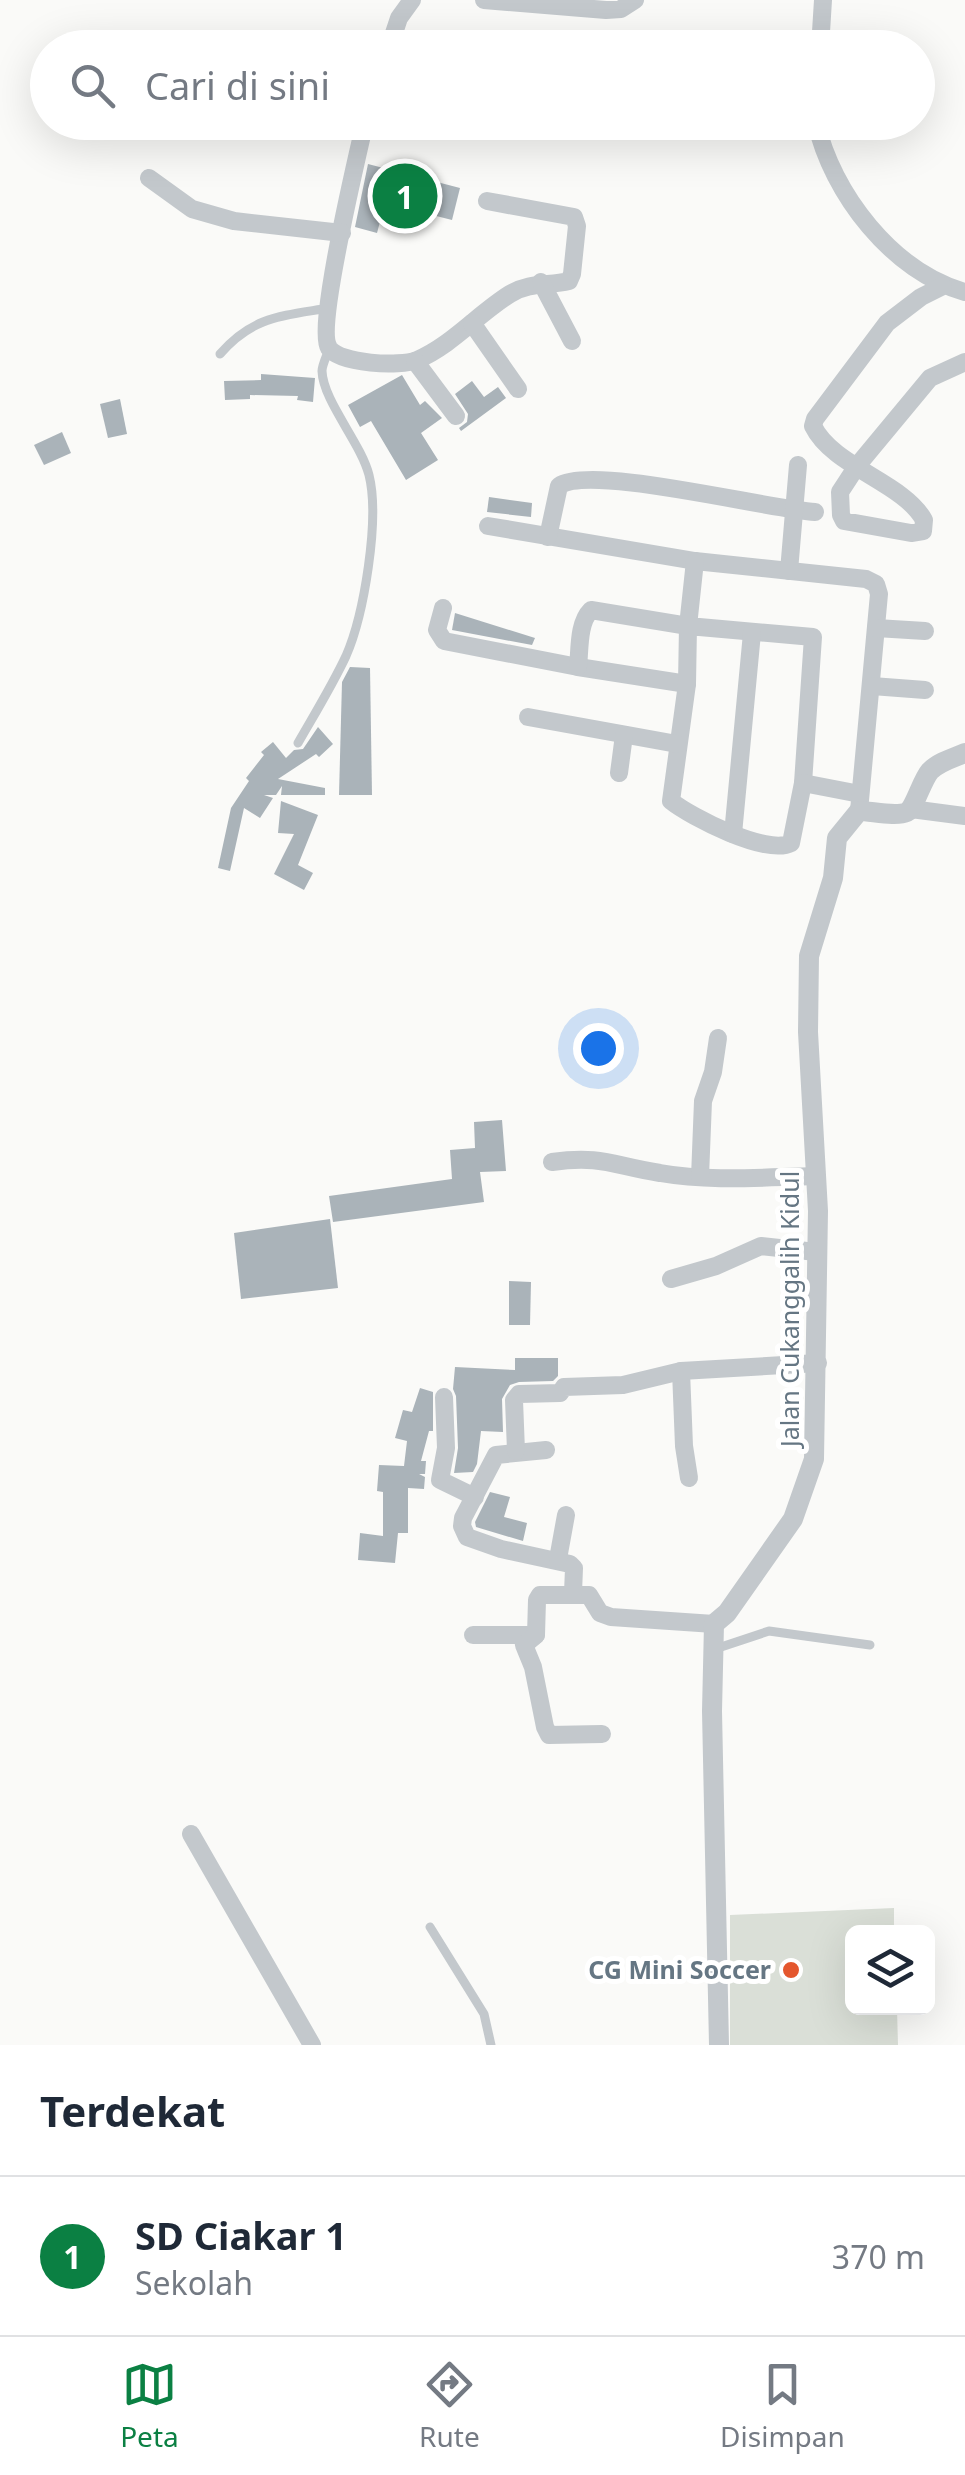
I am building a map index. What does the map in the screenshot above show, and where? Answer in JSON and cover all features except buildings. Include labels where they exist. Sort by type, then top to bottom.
[{"type":"street","points":[[395,30],[412,0]]},
{"type":"street","points":[[484,0],[606,10],[635,0]]},
{"type":"street","points":[[823,30],[828,2]]},
{"type":"street","points":[[362,140],[329,308],[329,349],[352,360],[395,365],[415,361],[511,293],[541,282],[564,283],[572,274],[577,226],[574,217],[487,201]]},
{"type":"street","points":[[820,140],[835,174],[878,236],[942,286],[965,292]]},
{"type":"street","points":[[150,178],[192,209],[234,220],[342,233]]},
{"type":"street","points":[[541,282],[572,341]]},
{"type":"street","points":[[942,286],[887,323],[813,426],[856,466],[917,510],[924,520],[922,531],[912,533],[844,522],[840,515],[840,492],[856,466],[930,378],[965,362]]},
{"type":"street","points":[[472,323],[518,388]]},
{"type":"street","points":[[415,361],[456,416]]},
{"type":"street","points":[[789,571],[798,465]]},
{"type":"street","points":[[548,537],[559,486],[577,480],[614,480],[815,512]]},
{"type":"street","points":[[488,526],[695,561],[876,584],[880,594],[860,803]]},
{"type":"street","points":[[578,667],[582,624],[591,610],[688,626],[822,638],[791,843],[775,846],[733,834],[671,801],[686,684],[688,626],[695,561]]},
{"type":"street","points":[[443,608],[437,630],[444,641],[686,684]]},
{"type":"street","points":[[876,628],[925,632]]},
{"type":"street","points":[[733,834],[752,633]]},
{"type":"street","points":[[872,686],[925,690]]},
{"type":"street","points":[[528,717],[678,744]]},
{"type":"street","points":[[619,774],[624,736]]},
{"type":"street","points":[[803,783],[860,803],[905,813],[912,808],[915,795],[930,772],[965,754]]},
{"type":"street","name":"Jalan Cukanggalih Kidul","points":[[714,1624],[727,1613],[773,1550],[803,1497],[814,1459],[818,1364],[809,956],[833,878],[837,838],[860,803]]},
{"type":"street","points":[[912,808],[965,816]]},
{"type":"street","points":[[700,1177],[703,1101],[713,1072],[718,1038]]},
{"type":"street","points":[[552,1162],[594,1158],[662,1174],[700,1177],[816,1176]]},
{"type":"street","points":[[671,1279],[716,1266],[761,1246],[816,1252]]},
{"type":"street","points":[[516,1451],[514,1400],[518,1394],[549,1396],[560,1393],[564,1387],[623,1385],[681,1371],[818,1364]]},
{"type":"street","points":[[681,1371],[689,1478]]},
{"type":"street","points":[[444,1397],[446,1448],[440,1480],[474,1497]]},
{"type":"street","points":[[546,1450],[498,1453],[462,1526],[467,1537],[501,1549],[558,1559],[574,1568],[574,1593]]},
{"type":"street","points":[[558,1559],[566,1515]]},
{"type":"street","points":[[602,1734],[549,1736],[533,1667],[524,1646],[536,1634],[540,1595],[590,1595],[600,1612],[611,1618],[714,1624],[718,2045]]},
{"type":"street","points":[[473,1635],[536,1634]]},
{"type":"street","points":[[190,1834],[312,2045]]},
{"type":"lane","points":[[220,354],[260,320],[329,308]]},
{"type":"lane","points":[[298,744],[346,656],[357,626],[374,522],[370,478],[362,452],[334,404],[322,371],[329,349]]},
{"type":"lane","points":[[712,1650],[768,1631],[870,1644]]},
{"type":"lane","points":[[430,1927],[484,2014],[491,2045]]},
{"type":"shaded area","name":"CG Mini Soccer","points":[[894,1908],[894,1925],[845,1925],[845,2015],[897,2015],[898,2045],[730,2045],[730,1915]]},
{"type":"place","name":"SD Ciakar 1","points":[[405,196]]},
{"type":"place","name":"CG Mini Soccer","points":[[791,1970]]}]
